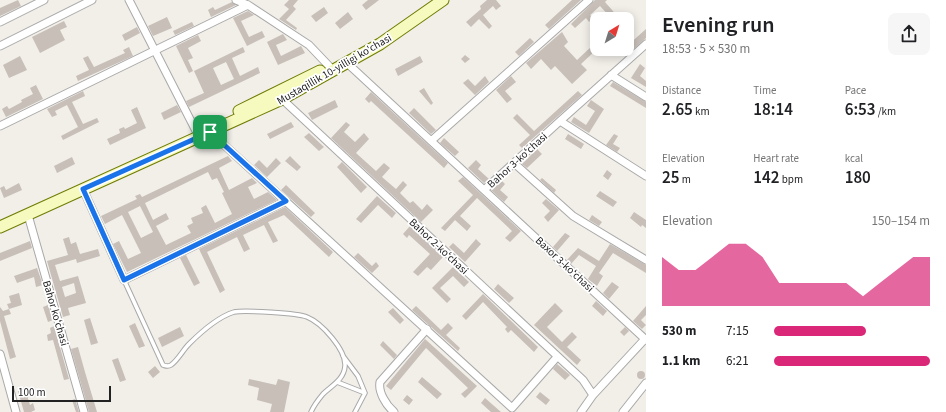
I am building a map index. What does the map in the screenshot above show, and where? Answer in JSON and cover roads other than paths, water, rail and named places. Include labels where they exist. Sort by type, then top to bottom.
[{"type":"main road","name":"Mustaqillik 10-yilligi ko'chasi","points":[[0,219],[196,131],[329,66],[380,35],[430,0]]},
{"type":"main road","name":"Mustaqillik 10-yilligi ko'chasi","points":[[0,227],[282,99],[380,44],[443,0]]},
{"type":"street","points":[[0,22],[44,0]]},
{"type":"street","points":[[0,46],[90,0]]},
{"type":"street","points":[[129,0],[196,131]]},
{"type":"street","points":[[236,0],[248,5],[309,45],[329,66]]},
{"type":"street","points":[[431,141],[589,0]]},
{"type":"street","points":[[0,126],[154,49],[248,5]]},
{"type":"street","name":"Bahor 3-koʻchasi","points":[[347,63],[484,190],[646,44]]},
{"type":"street","points":[[611,75],[646,97]]},
{"type":"street","name":"Bahor 2-koʻchasi","points":[[282,99],[583,380],[593,395]]},
{"type":"street","points":[[560,121],[646,176]]},
{"type":"street","points":[[210,132],[512,408],[557,356]]},
{"type":"street","points":[[514,163],[573,216],[646,260]]},
{"type":"street","points":[[83,189],[124,280],[286,201]]},
{"type":"street","name":"Baxor 3-koʻchasi","points":[[484,190],[645,339]]},
{"type":"street","name":"Bahor koʻchasi","points":[[28,214],[84,412]]},
{"type":"street","points":[[394,412],[388,407],[379,388],[380,382],[427,329]]},
{"type":"street","points":[[580,412],[593,395],[645,339]]},
{"type":"street","points":[[0,354],[16,412]]},
{"type":"street","points":[[623,412],[646,383]]},
{"type":"lane","points":[[124,280],[163,365],[166,367],[171,365],[190,343],[216,321],[234,312],[307,317],[318,323],[328,332],[358,376],[365,393]]},
{"type":"lane","points":[[311,412],[317,400],[337,382],[343,374],[345,365],[343,356]]},
{"type":"lane","points":[[337,382],[365,393]]},
{"type":"lane","points":[[355,412],[365,393]]}]
